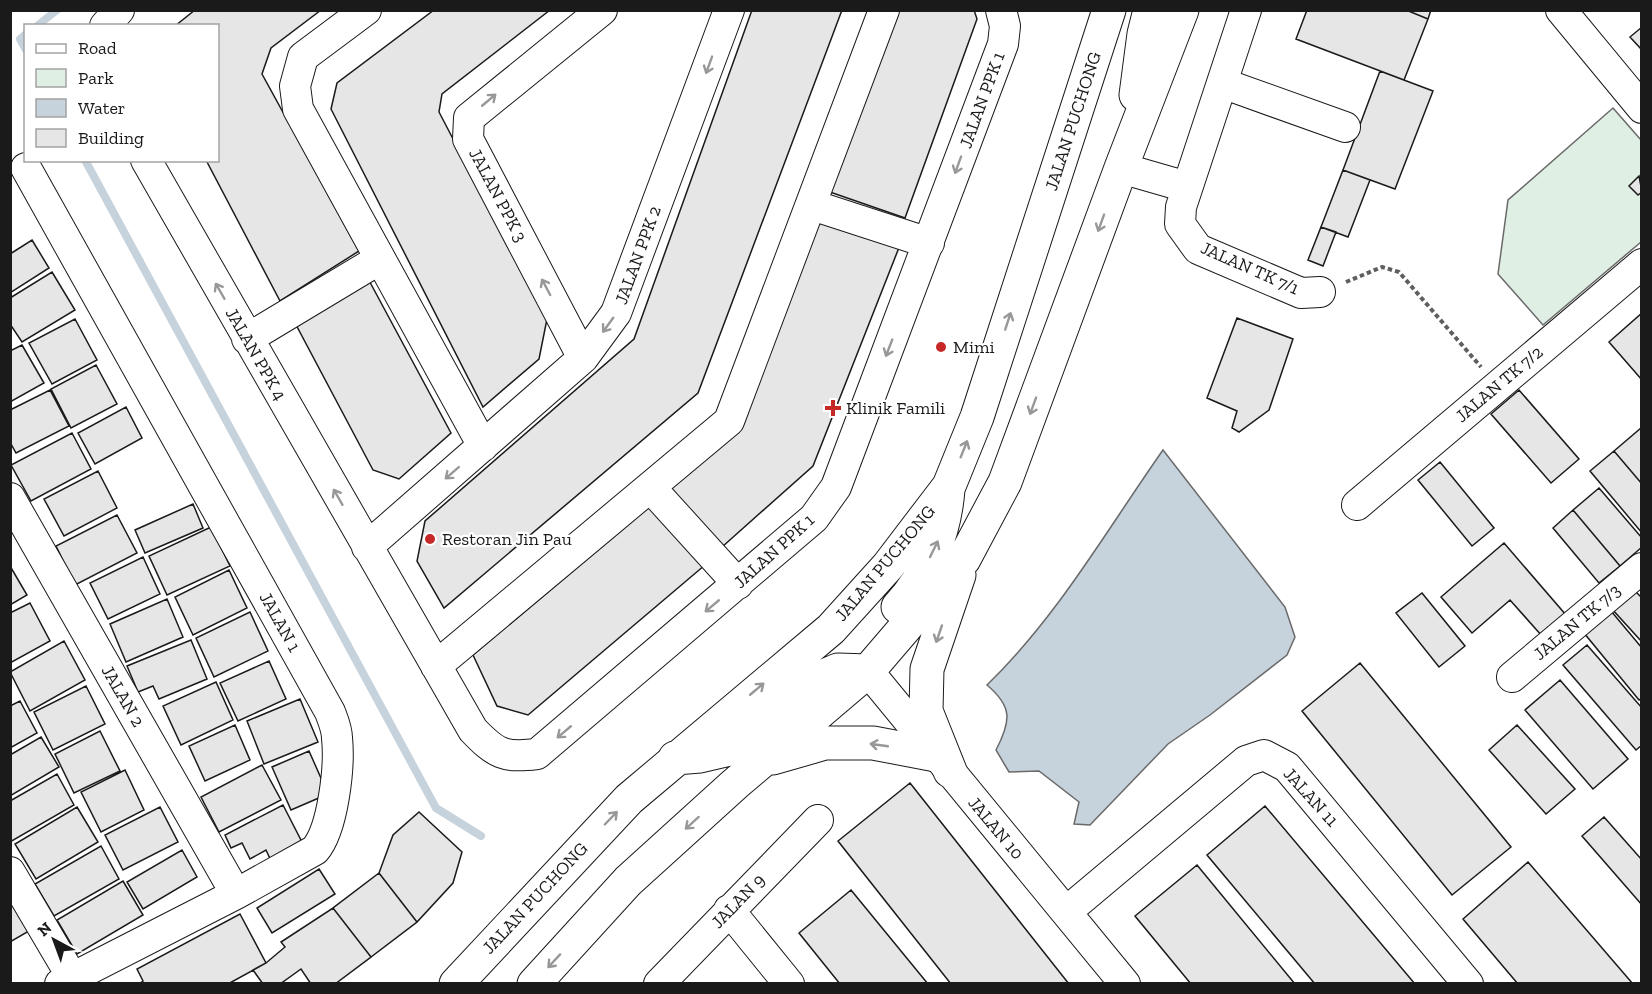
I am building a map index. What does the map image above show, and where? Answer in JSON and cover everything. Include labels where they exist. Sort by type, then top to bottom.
[{"type":"main road","points":[[1080,100],[1088,10]]},
{"type":"main road","name":"JALAN PUCHONG","points":[[456,984],[629,799],[831,629],[881,574],[949,486],[976,417],[1109,10]]},
{"type":"main road","points":[[1126,156],[1144,34],[1150,10]]},
{"type":"main road","points":[[943,763],[926,711],[927,669],[964,559],[1005,482],[1182,10]]},
{"type":"main road","points":[[868,671],[871,643],[880,625],[907,597],[920,577],[941,534],[949,486]]},
{"type":"main road","points":[[534,984],[628,881],[735,784],[868,671],[964,559]]},
{"type":"main road","points":[[675,758],[700,756],[730,749],[815,680],[838,670],[868,671]]},
{"type":"main road","points":[[735,784],[777,755],[825,743],[873,743],[943,763]]},
{"type":"street","points":[[107,24],[119,10]]},
{"type":"street","points":[[366,10],[303,57],[295,86],[298,109],[483,446]]},
{"type":"street","name":"JALAN PPK 3","points":[[583,358],[468,139],[469,118],[602,10]]},
{"type":"street","name":"JALAN PPK 2","points":[[367,547],[583,358],[616,313],[729,10]]},
{"type":"street","points":[[436,666],[729,421],[884,10]]},
{"type":"street","name":"JALAN PPK 1","points":[[367,547],[473,730],[487,745],[511,757],[537,754],[738,584],[814,518],[836,487],[1003,44],[1005,26],[1001,10]]},
{"type":"street","name":"JALAN TK 7/1","points":[[1246,10],[1187,187],[1181,207],[1180,224],[1198,249],[1301,293],[1320,292]]},
{"type":"street","points":[[1561,10],[1641,108]]},
{"type":"street","points":[[1222,83],[1345,127]]},
{"type":"street","points":[[1126,156],[1187,187]]},
{"type":"street","name":"JALAN PPK 4","points":[[147,162],[367,547]]},
{"type":"street","name":"JALAN 1","points":[[26,168],[330,711],[335,727],[338,756],[323,840],[315,850],[70,982]]},
{"type":"street","points":[[812,205],[929,243]]},
{"type":"street","points":[[247,339],[380,259]]},
{"type":"street","name":"JALAN TK 7/2","points":[[1357,505],[1641,264]]},
{"type":"street","points":[[650,487],[738,584]]},
{"type":"street","name":"JALAN 2","points":[[10,498],[236,894]]},
{"type":"street","name":"JALAN TK 7/3","points":[[1512,677],[1641,568]]},
{"type":"street","name":"JALAN 10","points":[[868,671],[1125,984]]},
{"type":"street","name":"JALAN 11","points":[[1066,912],[1246,761],[1263,755],[1287,767],[1468,984]]},
{"type":"street","name":"JALAN 9","points":[[659,984],[818,820]]},
{"type":"street","points":[[10,872],[70,982]]},
{"type":"street","points":[[729,910],[789,984]]},
{"type":"path","name":"JALAN TK 7/1","points":[[1320,292],[1382,267],[1399,272],[1497,386]]},
{"type":"green space","points":[[1613,108],[1641,140],[1641,242],[1543,325],[1498,274],[1508,200]]},
{"type":"water","points":[[1163,450],[1285,607],[1295,637],[1287,655],[1210,715],[1168,744],[1090,825],[1074,824],[1079,802],[1039,771],[1009,772],[996,750],[1005,731],[1007,715],[1001,700],[987,685],[1013,658],[1059,602]]},
{"type":"building","points":[[195,10],[321,10],[271,48],[262,74],[359,251],[280,301],[207,162],[219,162],[219,24],[178,24]]},
{"type":"building","points":[[434,10],[550,10],[442,94],[439,112],[547,319],[539,359],[483,407],[331,109],[337,83]]},
{"type":"building","points":[[752,10],[842,10],[698,393],[444,608],[417,561],[425,521],[634,339]]},
{"type":"building","points":[[890,10],[974,10],[977,19],[905,218],[827,191]]},
{"type":"building","points":[[1307,10],[1406,10],[1428,19],[1404,80],[1296,39]]},
{"type":"building","points":[[1406,10],[1431,10],[1428,19]]},
{"type":"building","points":[[1642,27],[1642,50],[1630,37]]},
{"type":"building","points":[[1380,71],[1433,91],[1395,189],[1343,170]]},
{"type":"building","points":[[1343,170],[1370,180],[1348,237],[1321,227]]},
{"type":"building","points":[[1639,176],[1642,192],[1638,195],[1629,186]]},
{"type":"building","points":[[818,219],[900,245],[813,466],[722,547],[668,487],[741,422]]},
{"type":"building","points":[[1321,227],[1336,232],[1323,266],[1308,260]]},
{"type":"building","points":[[32,240],[49,268],[10,293],[10,254]]},
{"type":"building","points":[[52,272],[75,310],[22,342],[10,324],[10,298]]},
{"type":"building","points":[[365,273],[451,433],[399,479],[373,470],[294,321]]},
{"type":"building","points":[[1642,313],[1642,380],[1609,342]]},
{"type":"building","points":[[1237,318],[1293,339],[1269,410],[1239,432],[1232,428],[1237,411],[1207,398]]},
{"type":"building","points":[[75,319],[97,360],[52,384],[29,343]]},
{"type":"building","points":[[22,345],[44,383],[10,402],[10,351]]},
{"type":"building","points":[[96,365],[117,404],[71,428],[51,389]]},
{"type":"building","points":[[50,390],[69,426],[16,453],[10,442],[10,410]]},
{"type":"building","points":[[1519,390],[1579,459],[1551,483],[1491,414]]},
{"type":"building","points":[[126,407],[142,438],[95,464],[78,433]]},
{"type":"building","points":[[1642,428],[1642,484],[1614,451]]},
{"type":"building","points":[[72,433],[91,469],[31,501],[11,465]]},
{"type":"building","points":[[1614,451],[1642,484],[1642,533],[1590,471]]},
{"type":"building","points":[[1440,462],[1494,528],[1472,546],[1418,480]]},
{"type":"building","points":[[98,471],[117,508],[64,536],[44,499]]},
{"type":"building","points":[[1599,488],[1642,538],[1642,547],[1620,566],[1573,510]]},
{"type":"building","points":[[193,504],[203,528],[145,553],[135,530]]},
{"type":"building","points":[[652,504],[705,565],[528,715],[497,706],[473,655]]},
{"type":"building","points":[[1573,510],[1620,566],[1599,583],[1553,528]]},
{"type":"building","points":[[117,515],[137,553],[75,585],[56,546]]},
{"type":"building","points":[[211,527],[230,566],[167,595],[149,556]]},
{"type":"building","points":[[1504,543],[1566,615],[1542,636],[1510,600],[1472,633],[1441,597]]},
{"type":"building","points":[[143,557],[160,594],[108,619],[90,583]]},
{"type":"building","points":[[10,566],[27,595],[10,605]]},
{"type":"building","points":[[229,570],[247,608],[193,635],[175,597]]},
{"type":"building","points":[[1634,590],[1642,598],[1642,642],[1612,609]]},
{"type":"building","points":[[1422,593],[1465,646],[1439,667],[1396,613]]},
{"type":"building","points":[[167,599],[183,637],[126,662],[110,624]]},
{"type":"building","points":[[30,603],[50,641],[10,663],[10,613]]},
{"type":"building","points":[[1611,611],[1642,648],[1642,698],[1639,700],[1584,633]]},
{"type":"building","points":[[250,612],[268,651],[214,677],[196,638]]},
{"type":"building","points":[[191,640],[207,679],[159,699],[153,686],[138,692],[127,666]]},
{"type":"building","points":[[64,641],[85,680],[30,711],[10,672]]},
{"type":"building","points":[[1587,645],[1642,708],[1642,745],[1636,750],[1563,665]]},
{"type":"building","points":[[269,661],[286,699],[238,721],[220,683]]},
{"type":"building","points":[[1360,663],[1511,847],[1452,895],[1302,711]]},
{"type":"building","points":[[1560,680],[1628,759],[1593,789],[1525,710]]},
{"type":"building","points":[[216,682],[233,720],[181,745],[163,706]]},
{"type":"building","points":[[86,686],[105,724],[53,750],[34,712]]},
{"type":"building","points":[[300,699],[318,742],[264,764],[247,721]]},
{"type":"building","points":[[20,701],[37,733],[10,748],[10,706]]},
{"type":"building","points":[[235,725],[250,760],[205,781],[189,746]]},
{"type":"building","points":[[1517,725],[1575,789],[1546,814],[1489,750]]},
{"type":"building","points":[[100,731],[120,771],[74,793],[55,754]]},
{"type":"building","points":[[41,737],[59,767],[10,796],[10,755]]},
{"type":"building","points":[[309,751],[328,794],[291,810],[272,767]]},
{"type":"building","points":[[262,765],[281,800],[219,832],[201,797]]},
{"type":"building","points":[[125,770],[144,810],[101,832],[81,792]]},
{"type":"building","points":[[57,774],[74,805],[10,842],[10,801]]},
{"type":"building","points":[[910,783],[1069,984],[951,984],[838,841]]},
{"type":"building","points":[[283,805],[304,846],[272,863],[266,850],[250,859],[242,843],[231,848],[225,835]]},
{"type":"building","points":[[1265,806],[1415,984],[1315,984],[1207,855]]},
{"type":"building","points":[[77,807],[98,842],[36,879],[15,844]]},
{"type":"building","points":[[160,807],[178,842],[123,870],[105,835]]},
{"type":"building","points":[[419,812],[462,852],[453,883],[417,922],[379,873],[393,835]]},
{"type":"building","points":[[1604,817],[1642,860],[1642,905],[1582,836]]},
{"type":"building","points":[[101,846],[119,879],[54,916],[35,884]]},
{"type":"building","points":[[182,850],[197,877],[143,909],[127,882]]},
{"type":"building","points":[[1528,862],[1633,984],[1518,984],[1463,919]]},
{"type":"building","points":[[1197,865],[1295,984],[1191,984],[1135,916]]},
{"type":"building","points":[[319,869],[335,894],[272,933],[257,908]]},
{"type":"building","points":[[379,873],[417,922],[371,957],[333,908]]},
{"type":"building","points":[[123,881],[143,915],[77,954],[57,920]]},
{"type":"building","points":[[851,890],[928,984],[840,984],[799,933]]},
{"type":"building","points":[[10,898],[29,931],[10,942]]},
{"type":"building","points":[[333,908],[371,957],[335,984],[311,984],[301,969],[280,984],[263,984],[253,970],[266,963],[285,947],[281,942]]},
{"type":"building","points":[[240,914],[266,963],[228,984],[139,984],[143,981],[137,969]]},
{"type":"waterway","points":[[40,24],[57,10]]},
{"type":"waterway","points":[[24,36],[20,39],[24,46]]},
{"type":"waterway","points":[[86,162],[436,808],[481,836]]},
{"type":"place","name":"Mimi","points":[[941,347]]},
{"type":"place","name":"Klinik Famili","points":[[833,408]]},
{"type":"place","name":"Restoran Jin Pau","points":[[430,539]]}]
